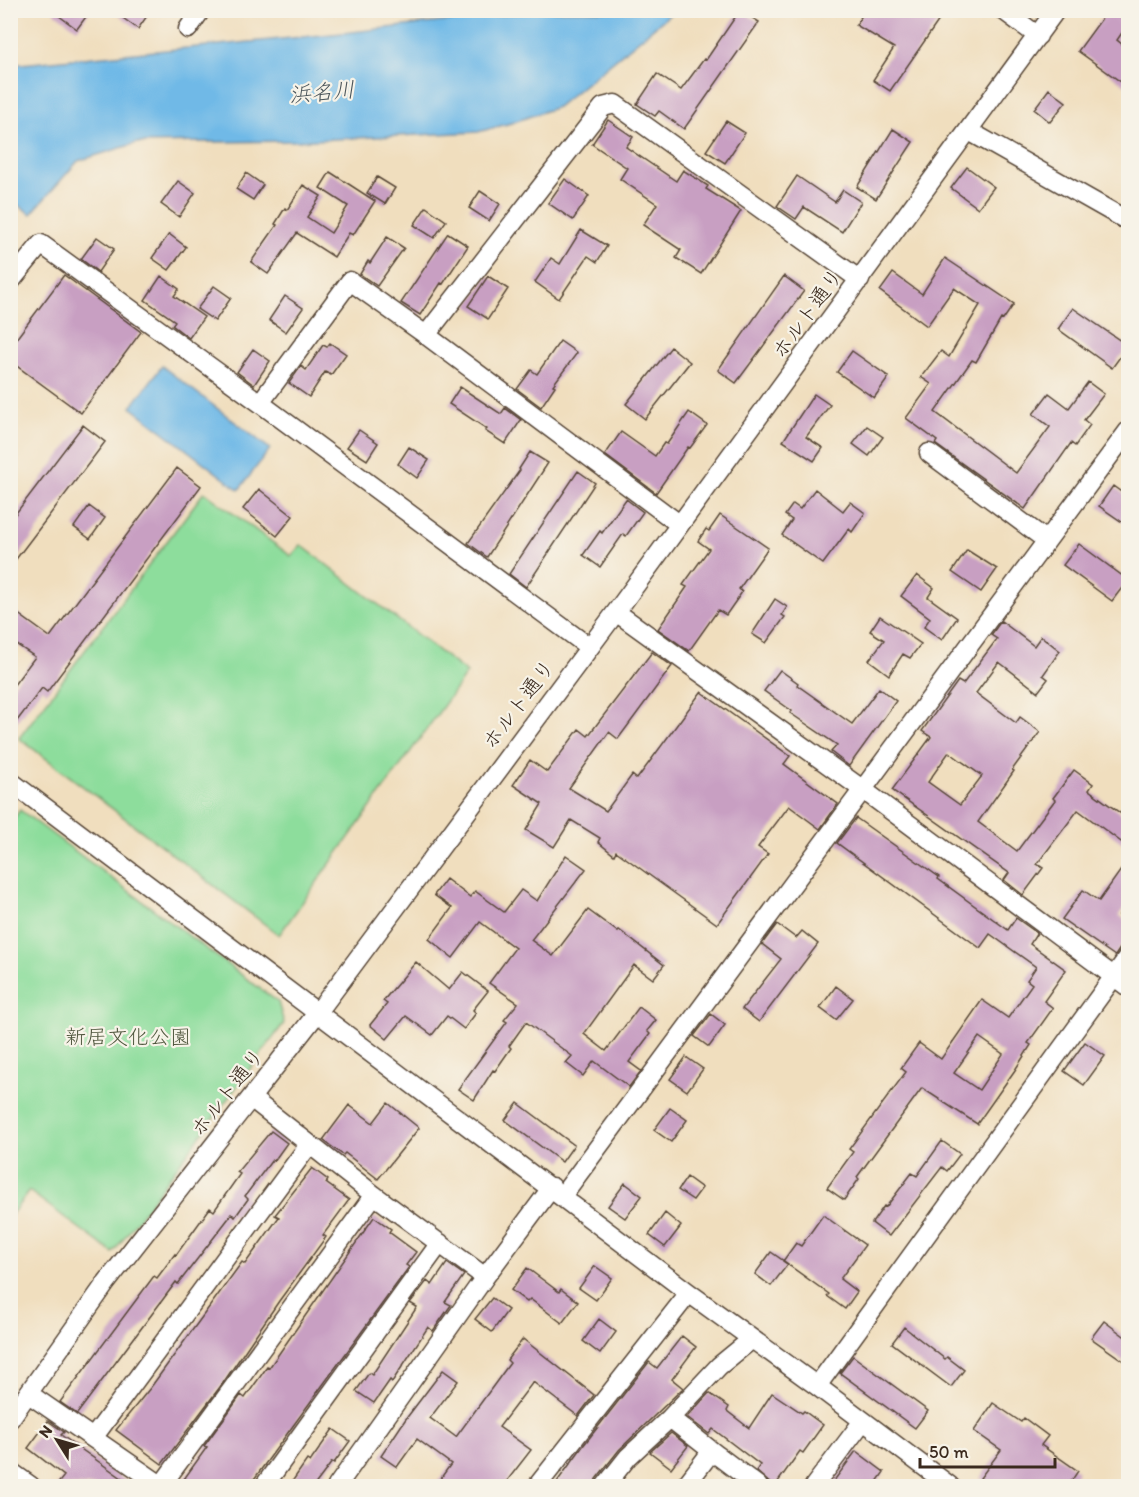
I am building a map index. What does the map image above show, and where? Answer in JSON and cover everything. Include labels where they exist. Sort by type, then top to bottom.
[{"type":"street","points":[[188,29],[201,10]]},
{"type":"street","points":[[1003,10],[1038,36]]},
{"type":"street","name":"ホルト通り","points":[[10,1419],[106,1283],[318,1012],[616,612],[1056,10]]},
{"type":"street","points":[[426,335],[603,107],[615,104],[860,279]]},
{"type":"street","points":[[969,130],[1128,221]]},
{"type":"street","points":[[10,282],[41,244],[589,647]]},
{"type":"street","points":[[260,403],[350,281],[679,524]]},
{"type":"street","points":[[337,1486],[485,1277],[557,1192],[862,789],[1128,431]]},
{"type":"street","points":[[929,453],[1046,540]]},
{"type":"street","points":[[616,612],[862,789],[1121,982]]},
{"type":"street","points":[[10,781],[689,1293],[950,1486]]},
{"type":"street","points":[[817,1386],[1121,982],[1128,957]]},
{"type":"street","points":[[251,1098],[374,1195],[485,1277]]},
{"type":"street","points":[[93,1438],[309,1145]]},
{"type":"street","points":[[29,1394],[162,1486],[374,1195]]},
{"type":"street","points":[[264,1486],[440,1243]]},
{"type":"street","points":[[537,1486],[689,1293]]},
{"type":"street","points":[[605,1486],[628,1457],[670,1418],[719,1366],[752,1339]]},
{"type":"street","points":[[670,1418],[758,1486]]},
{"type":"street","points":[[814,1486],[863,1421]]},
{"type":"street","points":[[685,1486],[708,1456],[717,1455]]},
{"type":"street","points":[[10,1472],[32,1486]]},
{"type":"green space","points":[[204,492],[291,556],[301,545],[467,673],[279,935],[19,738]]},
{"type":"green space","name":"新居文化公園","points":[[20,810],[278,1002],[284,1023],[113,1253],[29,1191],[11,1215],[10,823]]},
{"type":"water","name":"浜名川","points":[[537,11],[674,11],[557,107],[511,123],[478,132],[294,141],[137,143],[78,161],[31,214],[11,200],[11,65],[343,33]]},
{"type":"water","points":[[162,366],[270,449],[239,490],[131,407]]},
{"type":"building","points":[[51,10],[91,10],[77,29]]},
{"type":"building","points":[[112,10],[139,10],[147,16],[138,29]]},
{"type":"building","points":[[740,10],[759,22],[684,129],[659,111],[655,116],[637,104],[657,74],[681,90],[704,59],[706,60]]},
{"type":"building","points":[[865,10],[946,10],[890,91],[873,80],[894,48],[856,25]]},
{"type":"building","points":[[1108,10],[1128,10],[1128,24],[1117,40],[1128,49],[1128,87],[1078,51]]},
{"type":"building","points":[[1049,89],[1066,102],[1050,122],[1034,109]]},
{"type":"building","points":[[608,120],[633,137],[626,147],[676,181],[683,170],[708,186],[706,189],[741,211],[701,274],[676,258],[681,250],[643,225],[657,204],[620,179],[627,168],[592,144]]},
{"type":"building","points":[[726,121],[745,133],[725,163],[706,151]]},
{"type":"building","points":[[893,129],[913,142],[876,199],[857,187]]},
{"type":"building","points":[[967,167],[994,187],[978,208],[951,188]]},
{"type":"building","points":[[330,172],[375,201],[353,235],[349,233],[334,257],[297,233],[268,274],[251,262],[277,225],[275,224],[285,208],[287,210],[303,185],[321,196],[307,217],[331,233],[348,206],[320,188]]},
{"type":"building","points":[[246,173],[263,185],[253,200],[236,189]]},
{"type":"building","points":[[797,176],[835,202],[843,190],[861,202],[842,232],[804,207],[796,219],[777,206]]},
{"type":"building","points":[[377,177],[395,188],[385,204],[367,193]]},
{"type":"building","points":[[565,179],[589,196],[573,220],[548,203]]},
{"type":"building","points":[[178,181],[195,193],[179,217],[161,204]]},
{"type":"building","points":[[480,191],[500,204],[489,221],[469,208]]},
{"type":"building","points":[[426,207],[446,221],[434,238],[414,225]]},
{"type":"building","points":[[581,230],[607,246],[597,262],[588,256],[559,299],[535,282],[551,258],[560,264]]},
{"type":"building","points":[[448,233],[468,246],[420,315],[401,303]]},
{"type":"building","points":[[169,234],[186,247],[169,270],[152,258]]},
{"type":"building","points":[[97,237],[114,249],[98,272],[81,259]]},
{"type":"building","points":[[387,237],[404,248],[377,286],[360,274]]},
{"type":"building","points":[[945,258],[1014,304],[1003,320],[1001,319],[976,362],[972,360],[935,412],[1016,473],[1050,427],[1033,414],[1049,393],[1069,408],[1088,382],[1104,394],[1084,420],[1090,425],[1075,446],[1071,443],[1025,509],[935,444],[937,441],[906,418],[931,384],[921,377],[941,351],[949,357],[980,305],[954,288],[927,326],[880,291],[893,273],[922,294]]},
{"type":"building","points":[[64,275],[141,332],[81,413],[10,361],[10,347]]},
{"type":"building","points":[[161,276],[179,289],[174,296],[204,317],[189,338],[172,325],[175,321],[145,300]]},
{"type":"building","points":[[488,276],[508,289],[488,319],[468,306]]},
{"type":"building","points":[[784,276],[804,291],[736,383],[718,370]]},
{"type":"building","points":[[214,286],[231,298],[215,321],[197,309]]},
{"type":"building","points":[[285,296],[303,308],[286,332],[269,320]]},
{"type":"building","points":[[1073,308],[1128,346],[1112,368],[1058,329]]},
{"type":"building","points":[[560,341],[577,353],[553,385],[555,386],[541,407],[517,389],[531,370],[537,374]]},
{"type":"building","points":[[330,343],[346,354],[331,375],[325,372],[309,397],[289,383],[301,366],[306,370],[323,345],[327,347]]},
{"type":"building","points":[[671,347],[690,362],[645,419],[626,404]]},
{"type":"building","points":[[253,349],[270,361],[254,385],[237,372]]},
{"type":"building","points":[[852,351],[889,377],[874,398],[837,372]]},
{"type":"building","points":[[460,387],[501,414],[505,408],[521,420],[505,444],[449,404]]},
{"type":"building","points":[[814,394],[830,405],[806,437],[823,448],[814,461],[783,441]]},
{"type":"building","points":[[689,412],[707,425],[690,448],[688,447],[656,493],[605,455],[621,432],[655,456],[664,443],[667,444]]},
{"type":"building","points":[[83,425],[105,442],[10,567],[10,521]]},
{"type":"building","points":[[867,426],[883,437],[869,456],[853,444]]},
{"type":"building","points":[[359,430],[378,443],[367,460],[347,447]]},
{"type":"building","points":[[409,447],[429,460],[417,478],[398,464]]},
{"type":"building","points":[[530,452],[548,463],[487,557],[468,543],[520,470]]},
{"type":"building","points":[[177,468],[201,486],[47,692],[42,688],[10,730],[10,690],[35,657],[10,640],[10,608],[50,637]]},
{"type":"building","points":[[578,471],[595,483],[526,587],[509,574]]},
{"type":"building","points":[[1113,486],[1128,497],[1128,526],[1099,506]]},
{"type":"building","points":[[259,489],[293,516],[277,536],[243,509]]},
{"type":"building","points":[[815,489],[843,511],[850,502],[865,513],[852,532],[849,529],[823,564],[782,535],[792,520],[785,515],[793,504],[800,509]]},
{"type":"building","points":[[626,499],[643,512],[626,536],[623,534],[600,567],[583,555]]},
{"type":"building","points":[[89,506],[105,518],[90,539],[74,527]]},
{"type":"building","points":[[720,515],[768,548],[739,589],[742,592],[726,615],[718,610],[689,651],[658,629],[687,587],[683,585],[709,549],[698,541],[706,529],[709,531]]},
{"type":"building","points":[[1079,544],[1128,580],[1112,601],[1063,565]]},
{"type":"building","points":[[967,550],[997,569],[981,592],[952,572]]},
{"type":"building","points":[[917,575],[934,588],[928,597],[957,618],[942,640],[924,627],[930,618],[901,596]]},
{"type":"building","points":[[775,599],[787,607],[782,615],[785,617],[766,643],[752,634]]},
{"type":"building","points":[[880,616],[921,644],[910,658],[903,654],[889,675],[869,660],[884,640],[870,631]]},
{"type":"building","points":[[1001,621],[1034,646],[1041,636],[1060,651],[1043,675],[1048,679],[1038,692],[999,662],[976,693],[1016,723],[1020,717],[1040,732],[978,822],[1017,851],[1074,770],[1093,784],[1089,790],[1128,819],[1128,847],[1078,810],[1037,864],[1043,868],[1023,895],[1004,880],[1009,873],[892,790],[931,737],[922,731],[958,681],[963,684],[997,639],[991,635]],"holes":[[[949,752],[982,776],[960,805],[928,782]]]},
{"type":"building","points":[[652,652],[672,666],[618,739],[609,732],[569,788],[606,811],[632,775],[637,779],[701,692],[790,756],[784,764],[838,804],[820,829],[789,806],[758,847],[768,854],[717,924],[616,851],[614,855],[598,842],[600,838],[571,820],[554,847],[526,830],[542,804],[513,785],[530,760],[547,772],[579,729],[588,736]]},
{"type":"building","points":[[780,670],[798,683],[797,685],[852,724],[879,688],[896,701],[849,766],[831,752],[837,745],[790,713],[792,711],[764,691]]},
{"type":"building","points":[[856,818],[1008,930],[1016,918],[1037,933],[1030,944],[1066,970],[1044,1001],[1053,1008],[1028,1043],[1031,1045],[1015,1070],[977,1124],[922,1088],[857,1177],[859,1179],[844,1200],[827,1188],[853,1152],[849,1149],[906,1072],[901,1068],[919,1043],[941,1059],[982,1000],[1008,1018],[1032,984],[1027,980],[1036,967],[990,934],[980,948],[837,843]],"holes":[[[979,1037],[1003,1054],[979,1090],[954,1073]]]},
{"type":"building","points":[[566,855],[586,869],[531,940],[553,956],[588,910],[618,932],[619,930],[664,965],[653,979],[634,965],[584,1034],[606,1051],[639,1007],[656,1020],[647,1031],[650,1034],[629,1062],[641,1071],[629,1087],[594,1061],[583,1076],[566,1063],[572,1056],[526,1022],[509,1046],[511,1048],[495,1071],[493,1070],[474,1100],[458,1089],[507,1022],[504,1020],[518,1003],[489,983],[515,948],[480,922],[453,958],[429,939],[452,908],[434,895],[446,879],[470,897],[475,891],[504,912],[521,890],[537,901]]},
{"type":"building","points":[[1128,860],[1128,902],[1119,915],[1128,922],[1128,936],[1115,956],[1062,919],[1083,890],[1099,901]]},
{"type":"building","points":[[777,924],[796,938],[802,931],[818,944],[759,1022],[742,1009],[781,959],[762,944]]},
{"type":"building","points":[[416,962],[449,990],[463,972],[488,991],[473,1010],[476,1013],[464,1029],[447,1016],[432,1035],[406,1016],[387,1039],[370,1025],[387,1004],[383,1001]]},
{"type":"building","points":[[836,986],[853,999],[836,1020],[820,1008]]},
{"type":"building","points":[[711,1014],[725,1025],[709,1047],[694,1036]]},
{"type":"building","points":[[1085,1042],[1105,1056],[1084,1085],[1064,1071]]},
{"type":"building","points":[[686,1057],[703,1069],[687,1091],[670,1079]]},
{"type":"building","points":[[388,1103],[419,1128],[378,1179],[345,1153],[343,1155],[323,1140],[349,1105],[373,1123]]},
{"type":"building","points":[[518,1103],[574,1145],[562,1162],[505,1120]]},
{"type":"building","points":[[670,1108],[687,1120],[671,1142],[654,1130]]},
{"type":"building","points":[[271,1131],[287,1143],[245,1196],[248,1199],[235,1217],[232,1214],[178,1284],[176,1282],[77,1414],[60,1402],[154,1276],[157,1278],[176,1255],[210,1208],[214,1211],[240,1174],[237,1172]]},
{"type":"building","points":[[942,1141],[960,1154],[947,1171],[942,1167],[889,1236],[872,1223],[912,1173],[917,1176]]},
{"type":"building","points":[[312,1168],[328,1180],[326,1183],[349,1200],[323,1235],[326,1237],[223,1383],[162,1464],[116,1430],[151,1387],[242,1262],[245,1264],[279,1217],[275,1215]]},
{"type":"building","points":[[687,1177],[702,1188],[693,1200],[678,1190]]},
{"type":"building","points":[[625,1183],[642,1196],[625,1218],[608,1206]]},
{"type":"building","points":[[665,1213],[681,1226],[665,1247],[649,1235]]},
{"type":"building","points":[[823,1215],[865,1245],[840,1279],[857,1292],[845,1309],[827,1296],[829,1294],[783,1261],[796,1243],[801,1246]]},
{"type":"building","points":[[374,1217],[391,1229],[389,1232],[416,1252],[406,1265],[409,1267],[249,1486],[194,1486],[184,1479],[207,1447],[204,1446],[241,1395],[245,1398],[267,1367],[269,1368]]},
{"type":"building","points":[[771,1252],[788,1264],[771,1286],[755,1274]]},
{"type":"building","points":[[447,1263],[464,1275],[445,1302],[451,1305],[433,1331],[428,1327],[392,1382],[390,1380],[374,1403],[356,1391],[369,1373],[372,1375],[417,1307],[410,1303],[427,1281],[432,1285]]},
{"type":"building","points":[[595,1266],[612,1278],[596,1300],[579,1288]]},
{"type":"building","points":[[527,1268],[559,1292],[561,1289],[578,1302],[562,1323],[530,1299],[527,1302],[511,1290]]},
{"type":"building","points":[[492,1298],[508,1310],[492,1332],[475,1319]]},
{"type":"building","points":[[599,1319],[616,1332],[600,1354],[583,1341]]},
{"type":"building","points":[[1104,1321],[1128,1339],[1128,1364],[1091,1338]]},
{"type":"building","points":[[904,1327],[945,1359],[947,1357],[964,1370],[951,1387],[892,1343]]},
{"type":"building","points":[[682,1336],[696,1347],[672,1379],[683,1388],[619,1450],[596,1479],[594,1486],[554,1486],[649,1362],[657,1368]]},
{"type":"building","points":[[523,1339],[594,1395],[578,1416],[533,1382],[499,1427],[531,1450],[503,1486],[435,1486],[451,1464],[417,1439],[397,1467],[381,1456],[443,1370],[458,1381],[430,1418],[456,1437],[510,1363],[507,1360]]},
{"type":"building","points":[[853,1356],[928,1411],[915,1428],[840,1373]]},
{"type":"building","points":[[709,1393],[729,1407],[727,1411],[749,1428],[772,1393],[823,1425],[803,1453],[800,1451],[773,1486],[756,1471],[760,1465],[713,1429],[709,1434],[687,1417]]},
{"type":"building","points":[[993,1403],[1021,1422],[1024,1418],[1048,1436],[1041,1445],[1078,1471],[1068,1486],[992,1486],[980,1478],[1001,1450],[974,1431]]},
{"type":"building","points":[[48,1421],[64,1432],[61,1435],[133,1486],[56,1486],[64,1476],[28,1448]]},
{"type":"building","points":[[333,1429],[350,1441],[334,1463],[332,1462],[314,1486],[289,1486],[307,1460],[310,1462]]},
{"type":"building","points":[[671,1433],[688,1446],[671,1468],[650,1452]]},
{"type":"building","points":[[856,1451],[884,1472],[874,1486],[830,1486]]}]
